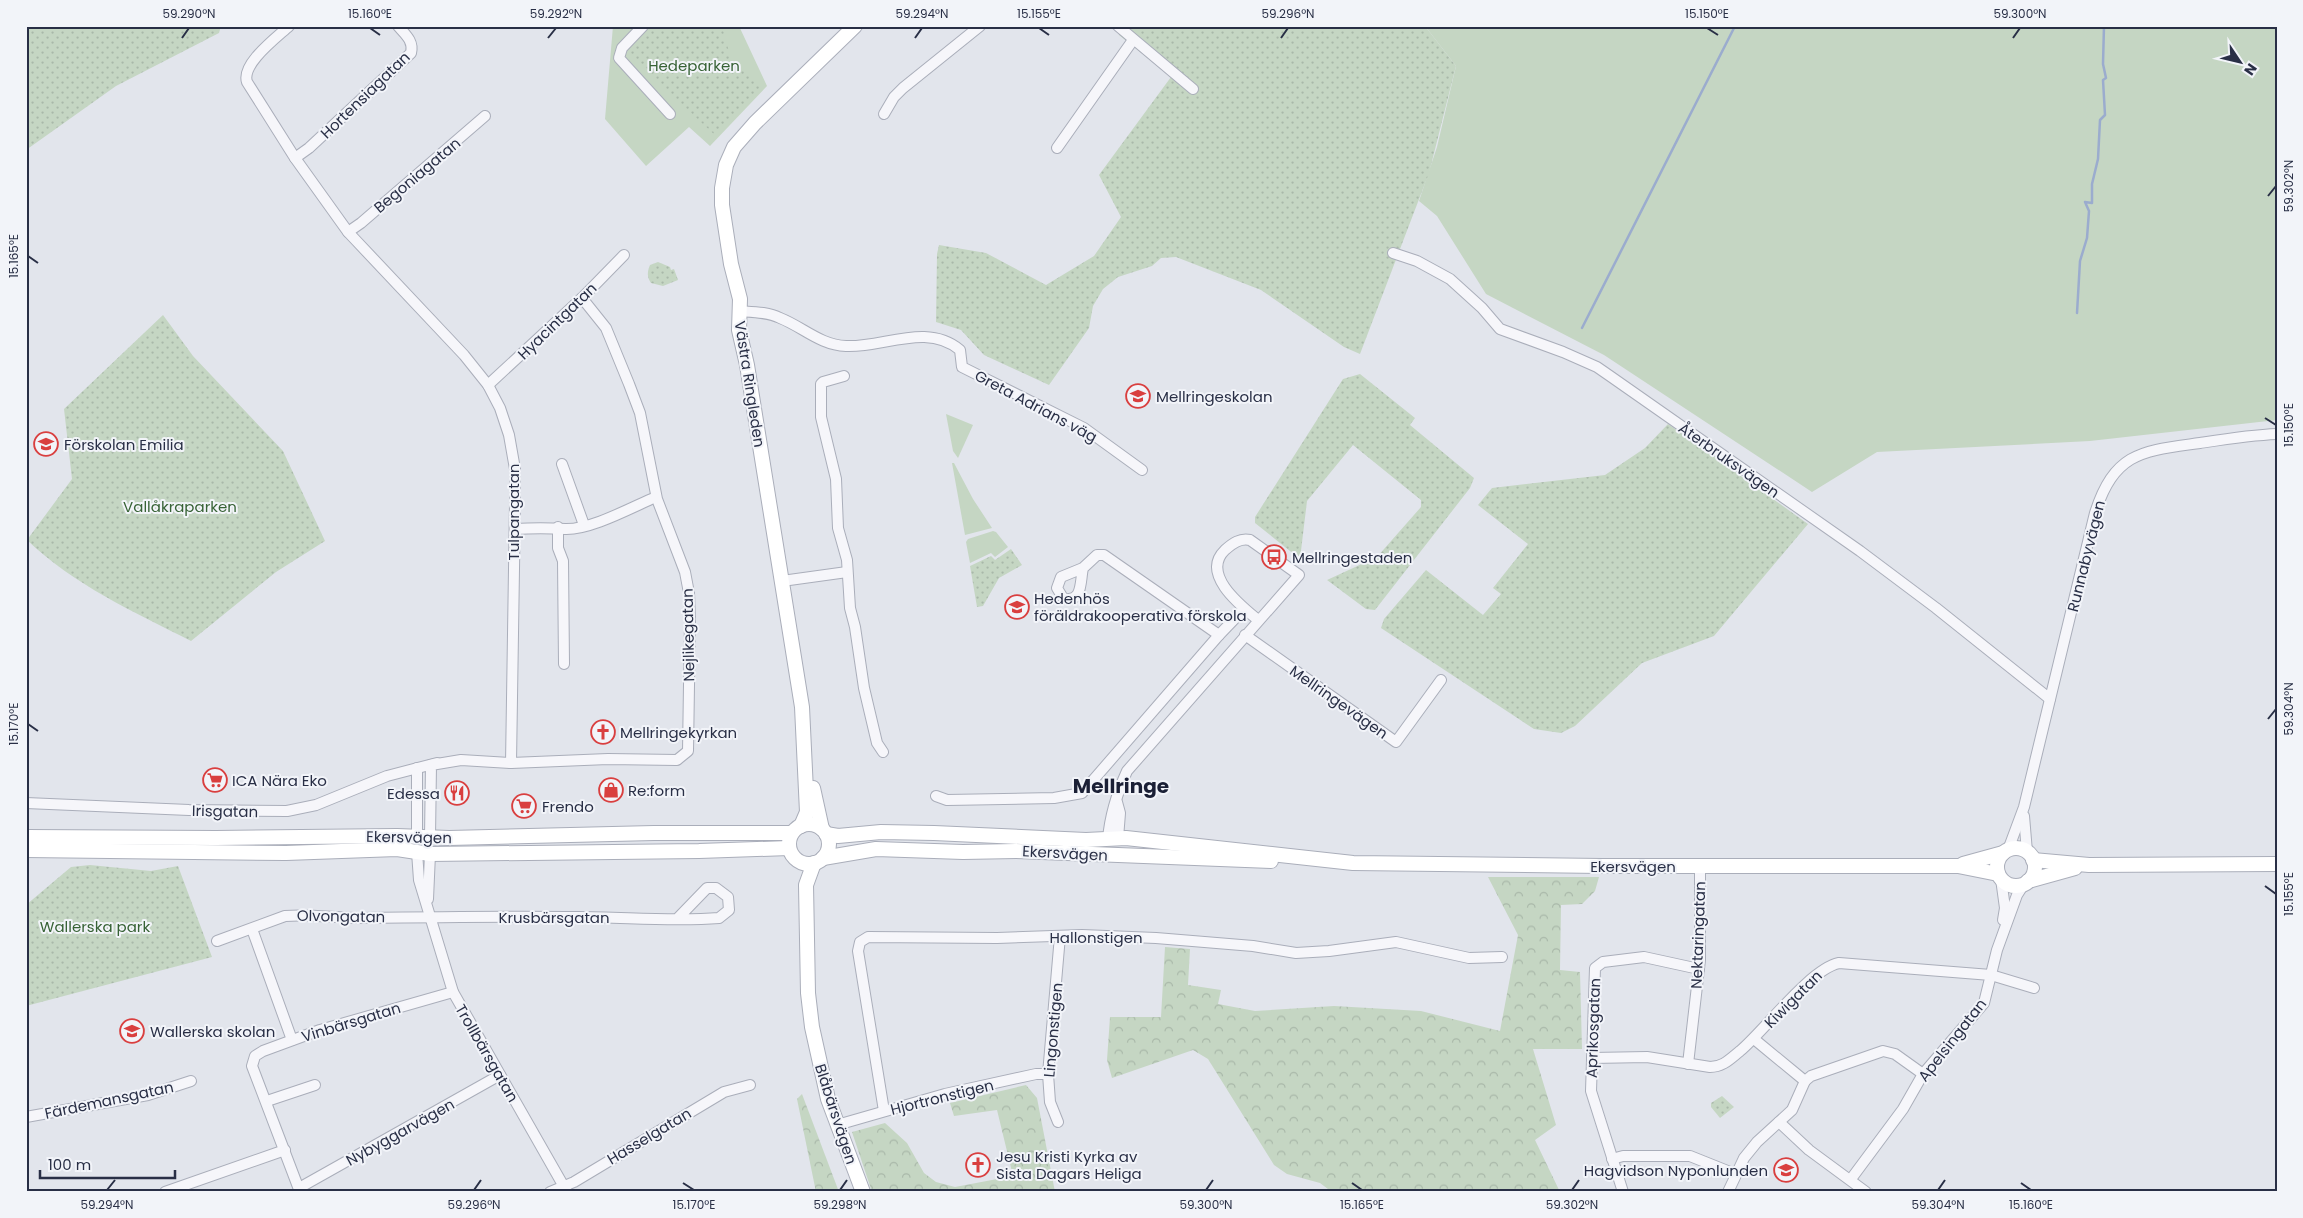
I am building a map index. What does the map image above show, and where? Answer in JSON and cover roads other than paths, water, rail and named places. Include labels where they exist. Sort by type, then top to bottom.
[{"type":"main road","name":"Västra Ringleden","points":[[796,829],[807,812],[808,780],[803,728],[782,581],[747,366],[739,330],[740,298],[729,255],[722,205],[722,188],[726,165],[734,147],[750,127],[855,26]]},
{"type":"main road","name":"Västra Ringleden","points":[[808,780],[824,831]]},
{"type":"main road","points":[[810,824],[824,831],[829,844],[819,861],[804,864],[791,853],[796,829],[810,824]]},
{"type":"main road","name":"Ekersvägen","points":[[26,837],[423,836],[796,829]]},
{"type":"main road","name":"Ekersvägen","points":[[824,831],[838,836],[882,832],[1060,840],[1149,839],[1199,847],[1266,852],[1308,860]]},
{"type":"main road","points":[[423,836],[423,853]]},
{"type":"main road","points":[[1112,856],[1113,839]]},
{"type":"main road","points":[[2089,865],[2026,883],[2010,885],[1999,876],[1997,862],[2006,851],[2018,848],[2030,856],[2089,865],[2277,864]]},
{"type":"main road","name":"Ekersvägen","points":[[26,850],[286,853],[397,849],[423,853],[791,853]]},
{"type":"main road","name":"Ekersvägen","points":[[819,861],[876,849],[973,852],[1016,851],[1263,862],[1308,860],[1353,863],[1958,866],[1999,876]]},
{"type":"main road","name":"Ekersvägen","points":[[1958,866],[2006,851]]},
{"type":"main road","name":"Blåbärsvägen","points":[[791,853],[806,885],[808,993],[817,1055],[837,1125],[863,1192]]},
{"type":"main road","points":[[2026,883],[2034,871],[2030,856]]},
{"type":"main road","name":"Blåbärsvägen","points":[[806,885],[819,861]]},
{"type":"street","name":"Tulpangatan","points":[[289,26],[249,65],[245,77],[251,90],[348,232],[464,355],[488,385],[500,408],[511,445],[515,469],[511,763]]},
{"type":"street","name":"Hortensiagatan","points":[[296,158],[411,53],[410,39],[398,26]]},
{"type":"street","points":[[643,26],[622,48],[620,58],[670,114]]},
{"type":"street","points":[[884,114],[894,97],[903,88],[980,26]]},
{"type":"street","points":[[1118,26],[1193,89]]},
{"type":"street","points":[[1057,148],[1133,40]]},
{"type":"street","name":"Begoniagatan","points":[[348,232],[361,223],[485,116]]},
{"type":"street","name":"Återbruksvägen","points":[[1393,253],[1417,261],[1450,279],[1482,308],[1500,329],[1564,352],[1610,376],[1860,551],[1936,608],[2050,699]]},
{"type":"street","name":"Hyacintgatan","points":[[488,385],[582,298],[624,255]]},
{"type":"street","name":"Nejlikegatan","points":[[424,766],[449,761],[511,763],[677,760],[688,751],[689,593],[685,572],[656,497],[640,414],[626,374],[606,328],[582,298]]},
{"type":"street","name":"Greta Adrians väg","points":[[739,311],[774,315],[810,336],[843,346],[858,346],[926,337],[943,340],[960,350],[962,367],[1084,428],[1142,470]]},
{"type":"street","points":[[844,376],[823,382],[820,393],[821,417],[837,487],[838,528],[847,560],[846,572],[850,608],[855,627],[864,688],[877,743],[883,752]]},
{"type":"street","name":"Runnabyvägen","points":[[2006,851],[2024,807],[2095,513],[2101,496],[2115,473],[2142,452],[2240,437],[2277,434]]},
{"type":"street","points":[[562,464],[584,526]]},
{"type":"street","points":[[515,529],[558,527],[566,529],[584,526],[608,519],[656,497]]},
{"type":"street","points":[[558,527],[558,548],[563,561],[564,664]]},
{"type":"street","points":[[1113,839],[1111,811],[1127,771],[1299,575],[1250,540],[1242,539],[1222,553],[1218,566],[1226,592],[1258,620]]},
{"type":"street","points":[[1083,568],[1090,559],[1097,555],[1104,555],[1219,635]]},
{"type":"street","points":[[782,581],[846,572]]},
{"type":"street","points":[[936,796],[947,800],[1054,798],[1082,792],[1244,609]]},
{"type":"street","name":"Mellringevägen","points":[[1245,635],[1396,742],[1441,680]]},
{"type":"street","points":[[423,836],[424,766]]},
{"type":"street","name":"Irisgatan","points":[[26,803],[189,810],[287,811],[329,801],[388,776],[424,766]]},
{"type":"street","name":"Runnabyvägen","points":[[2024,807],[2030,856]]},
{"type":"street","name":"Trollbärsgatan","points":[[423,853],[428,905],[453,992],[565,1188]]},
{"type":"street","name":"Nektaringatan","points":[[1688,1064],[1699,969],[1700,866]]},
{"type":"street","name":"Apelsingatan","points":[[1999,876],[2005,908],[2001,940]]},
{"type":"street","name":"Apelsingatan","points":[[1851,1179],[1903,1110],[1923,1074],[1984,1003],[2001,940],[2017,895],[2026,883]]},
{"type":"street","name":"Krusbärsgatan","points":[[432,917],[570,916],[677,919],[719,918],[729,910],[728,897],[716,888],[708,888],[677,919]]},
{"type":"street","name":"Olvongatan","points":[[217,941],[285,916],[352,918],[432,917]]},
{"type":"street","points":[[252,929],[292,1040]]},
{"type":"street","name":"Hallonstigen","points":[[884,1111],[858,951],[860,942],[868,937],[998,938],[1060,936],[1156,938],[1253,946],[1296,953],[1329,951],[1396,942],[1469,958],[1502,957]]},
{"type":"street","name":"Lingonstigen","points":[[1058,1122],[1050,1102],[1048,1074],[1060,936]]},
{"type":"street","name":"Aprikosgatan","points":[[1623,1192],[1592,1094],[1594,972],[1598,964],[1604,962],[1644,957],[1699,969]]},
{"type":"street","name":"Kiwigatan","points":[[1592,1058],[1643,1057],[1688,1064],[1719,1066],[1754,1039],[1814,976],[1833,964],[1846,963],[1991,975],[2034,988]]},
{"type":"street","name":"Vinbärsgatan","points":[[267,1101],[252,1066],[253,1060],[263,1051],[320,1030],[453,992]]},
{"type":"street","points":[[1754,1039],[1805,1081]]},
{"type":"street","points":[[1728,1192],[1735,1174],[1750,1150],[1792,1110],[1805,1081],[1811,1076],[1883,1051],[1895,1054],[1923,1074]]},
{"type":"street","name":"Hjortronstigen","points":[[837,1125],[956,1092],[1036,1074],[1048,1074]]},
{"type":"street","name":"Nybyggarvägen","points":[[299,1190],[500,1075]]},
{"type":"street","name":"Färdemansgatan","points":[[26,1117],[148,1095],[191,1081]]},
{"type":"street","points":[[299,1190],[267,1101],[315,1084]]},
{"type":"street","name":"Hasselgatan","points":[[550,1192],[565,1188],[724,1092],[750,1085]]},
{"type":"street","points":[[1779,1122],[1809,1150],[1851,1179],[1866,1192]]},
{"type":"street","points":[[165,1192],[285,1150]]},
{"type":"street","points":[[1612,1159],[1623,1156],[1690,1156],[1735,1174]]},
{"type":"waterway","points":[[1582,328],[1735,26]]},
{"type":"waterway","points":[[2077,313],[2080,261],[2087,238],[2089,211],[2085,202],[2092,203],[2092,184],[2098,159],[2100,120],[2105,115],[2103,80],[2106,78],[2103,64],[2104,26]]},
{"type":"place","name":"Mellringeskolan","points":[[1138,396]]},
{"type":"place","name":"Förskolan Emilia","points":[[46,444]]},
{"type":"place","name":"Mellringestaden","points":[[1274,557]]},
{"type":"place","name":"Hedenhös föräldrakooperativa förskola","points":[[1017,607]]},
{"type":"place","name":"Mellringekyrkan","points":[[603,732]]},
{"type":"place","name":"ICA Nära Eko","points":[[215,780]]},
{"type":"place","name":"Re:form","points":[[611,790]]},
{"type":"place","name":"Edessa","points":[[457,793]]},
{"type":"place","name":"Frendo","points":[[524,806]]},
{"type":"place","name":"Wallerska skolan","points":[[132,1031]]},
{"type":"place","name":"Jesu Kristi Kyrka av Sista Dagars Heliga","points":[[978,1165]]},
{"type":"place","name":"Hagvidson Nyponlunden","points":[[1786,1170]]},
{"type":"district","name":"Mellringe","points":[[1121,786]]},
{"type":"park label","name":"Hedeparken","points":[[694,65]]},
{"type":"park label","name":"Vallåkraparken","points":[[180,506]]},
{"type":"park label","name":"Wallerska park","points":[[95,926]]}]
